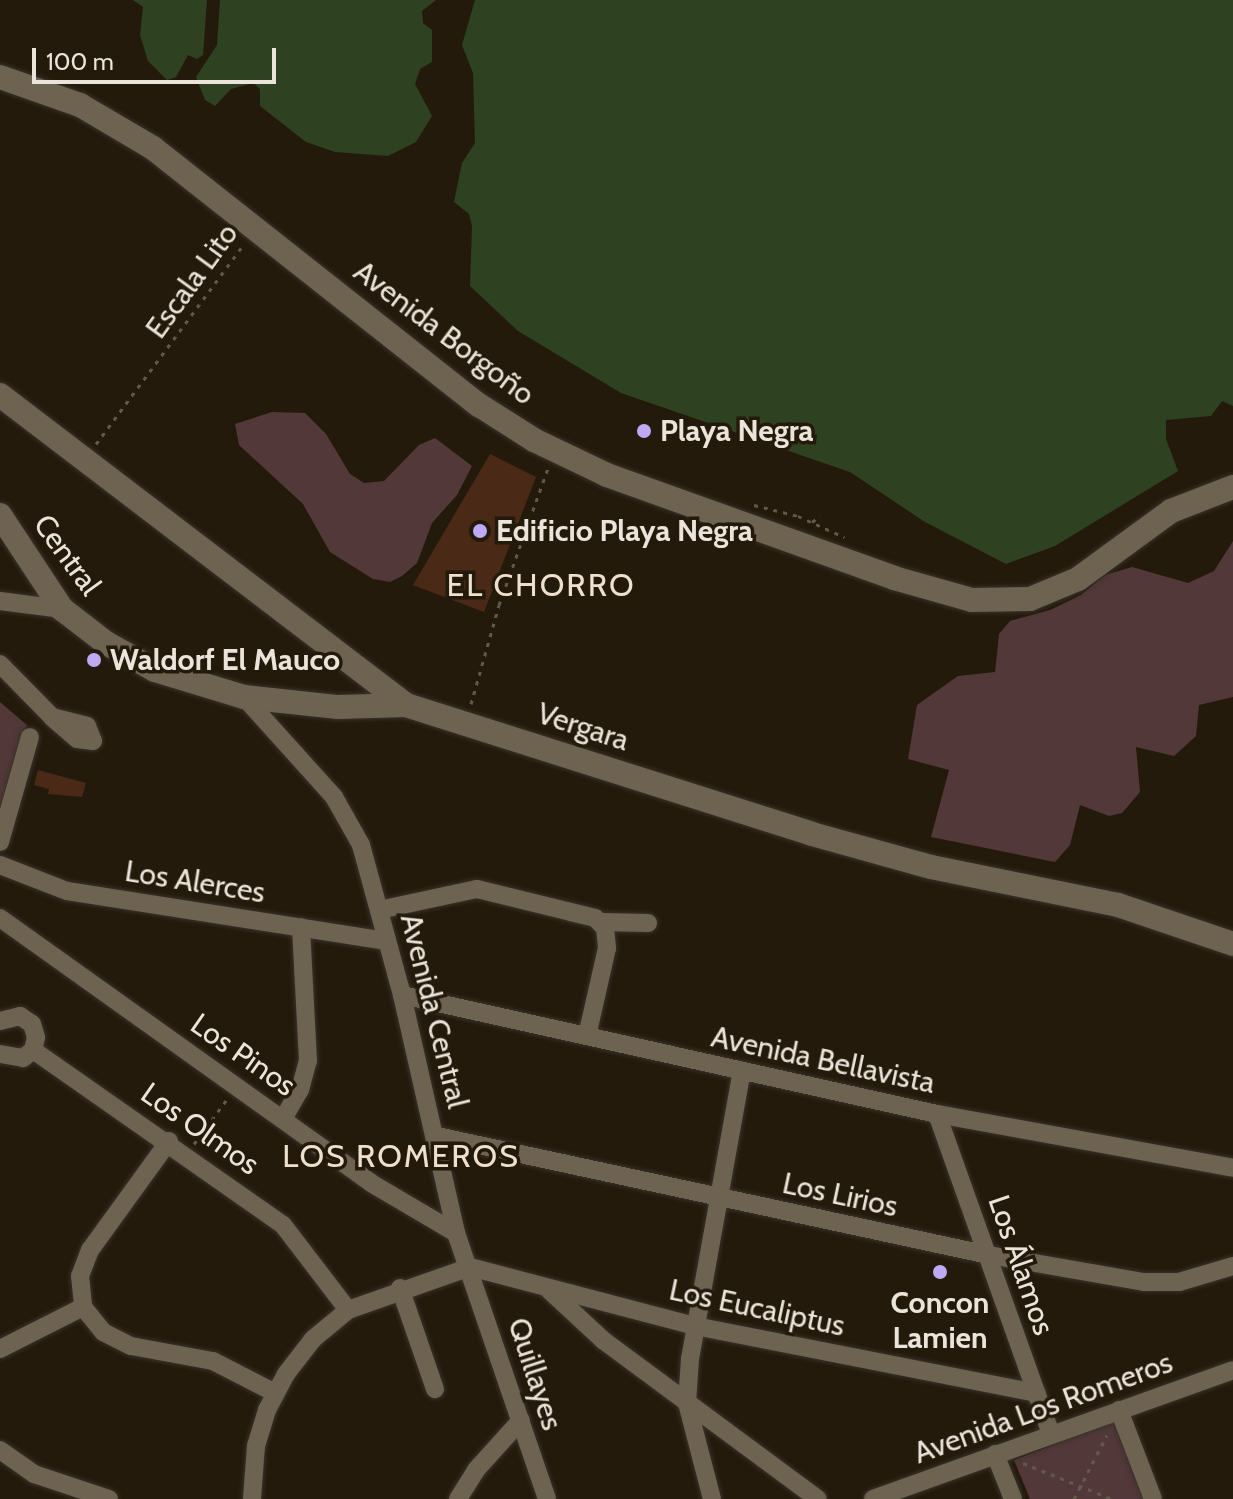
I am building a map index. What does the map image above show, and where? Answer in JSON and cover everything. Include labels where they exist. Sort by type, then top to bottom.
[{"type":"street","name":"Avenida Borgoño","points":[[0,77],[54,94],[117,125],[256,227],[479,405],[555,450],[607,475],[942,594],[996,602],[1063,588],[1171,511],[1233,487]]},
{"type":"street","name":"Vergara","points":[[0,395],[406,705],[812,834],[931,867],[1118,905],[1233,944]]},
{"type":"street","name":"Central","points":[[0,515],[62,609],[106,643],[155,670],[244,697],[338,707],[406,705]]},
{"type":"street","points":[[0,601],[62,609]]},
{"type":"street","points":[[0,664],[52,717]]},
{"type":"street","name":"Avenida Central","points":[[244,697],[345,814],[364,854],[437,1136],[456,1233],[470,1267]]},
{"type":"street","points":[[0,842],[30,737]]},
{"type":"street","name":"Los Alerces","points":[[0,865],[67,891],[387,941]]},
{"type":"street","points":[[379,910],[477,889],[601,922],[648,923]]},
{"type":"street","name":"Los Pinos","points":[[0,918],[371,1183],[456,1233]]},
{"type":"street","points":[[587,1036],[607,948],[601,922]]},
{"type":"street","points":[[283,1119],[300,1090],[308,1061],[301,927]]},
{"type":"street","name":"Avenida Bellavista","points":[[402,995],[937,1114],[1233,1168]]},
{"type":"street","points":[[0,1021],[14,1015],[27,1019],[35,1030],[33,1050],[16,1060],[0,1054]]},
{"type":"street","name":"Los Olmos","points":[[33,1050],[169,1141],[283,1225],[348,1310]]},
{"type":"street","points":[[712,1499],[687,1403],[695,1326],[742,1071]]},
{"type":"street","name":"Los Álamos","points":[[937,1114],[1051,1434]]},
{"type":"street","name":"Los Lirios","points":[[437,1136],[989,1255],[1155,1283],[1190,1280],[1233,1266]]},
{"type":"street","points":[[169,1141],[90,1250],[80,1276],[83,1307],[103,1332],[131,1346],[213,1361],[275,1393]]},
{"type":"street","points":[[252,1499],[256,1446],[275,1393],[313,1339],[348,1310],[400,1288],[470,1267]]},
{"type":"street","name":"Los Eucaliptus","points":[[470,1267],[695,1326],[1036,1393]]},
{"type":"street","name":"Quillayes","points":[[470,1267],[547,1499]]},
{"type":"street","points":[[546,1287],[603,1340],[818,1499]]},
{"type":"street","points":[[400,1288],[435,1389]]},
{"type":"street","points":[[0,1349],[83,1307]]},
{"type":"street","name":"Avenida Los Romeros","points":[[873,1499],[1233,1370]]},
{"type":"street","points":[[1119,1410],[1153,1499]]},
{"type":"street","points":[[458,1499],[476,1470],[521,1420]]},
{"type":"street","points":[[0,1450],[34,1474],[109,1499]]},
{"type":"street","points":[[995,1454],[1013,1499]]},
{"type":"path","name":"Escala Lito","points":[[84,459],[256,227]]},
{"type":"path","points":[[465,723],[499,605],[555,450]]},
{"type":"path","points":[[741,501],[834,530],[847,541]]},
{"type":"path","points":[[187,1154],[237,1086]]},
{"type":"path","points":[[1074,1499],[1119,1410]]},
{"type":"path","points":[[995,1454],[1084,1484],[1112,1499]]},
{"type":"shaded area","points":[[133,0],[207,0],[203,55],[197,59],[188,55],[176,77],[167,80],[148,61],[140,35],[143,7]]},
{"type":"shaded area","points":[[220,0],[436,0],[422,11],[423,23],[432,30],[432,62],[420,69],[415,84],[432,116],[416,142],[388,156],[335,152],[306,142],[260,106],[260,89],[253,83],[231,89],[215,106],[205,100],[196,77],[217,45]]},
{"type":"shaded area","points":[[475,0],[1233,0],[1233,406],[1222,401],[1211,416],[1166,420],[1166,439],[1178,471],[1055,546],[1006,564],[925,522],[850,472],[621,393],[518,331],[470,286],[472,226],[469,214],[454,202],[462,163],[475,143],[473,73],[462,45]]},
{"type":"shaded area","points":[[272,412],[305,413],[326,434],[350,474],[364,483],[384,481],[419,445],[435,438],[472,466],[457,495],[432,523],[417,563],[390,582],[373,579],[330,552],[303,504],[239,445],[235,424]]},
{"type":"shaded area","points":[[1233,541],[1233,697],[1199,705],[1196,736],[1174,756],[1136,747],[1140,792],[1122,813],[1109,816],[1080,805],[1070,845],[1055,862],[931,837],[949,770],[908,759],[917,705],[958,676],[995,672],[999,634],[1010,621],[1050,610],[1081,595],[1105,575],[1132,567],[1188,583],[1214,571]]},
{"type":"shaded area","points":[[0,702],[27,725],[0,810]]},
{"type":"shaded area","points":[[1117,1420],[1147,1499],[1030,1499],[1014,1460]]},
{"type":"building","name":"Edificio Playa Negra","points":[[490,454],[536,477],[484,612],[413,585]]},
{"type":"building","points":[[38,770],[86,783],[82,797],[48,794],[49,789],[34,785]]},
{"type":"place","name":"Playa Negra","points":[[644,431]]},
{"type":"place","name":"Edificio Playa Negra","points":[[480,531]]},
{"type":"place","name":"Waldorf El Mauco","points":[[94,660]]},
{"type":"place","name":"Concon Lamien","points":[[940,1272]]},
{"type":"district","name":"EL CHORRO","points":[[541,585]]},
{"type":"district","name":"LOS ROMEROS","points":[[401,1156]]}]
